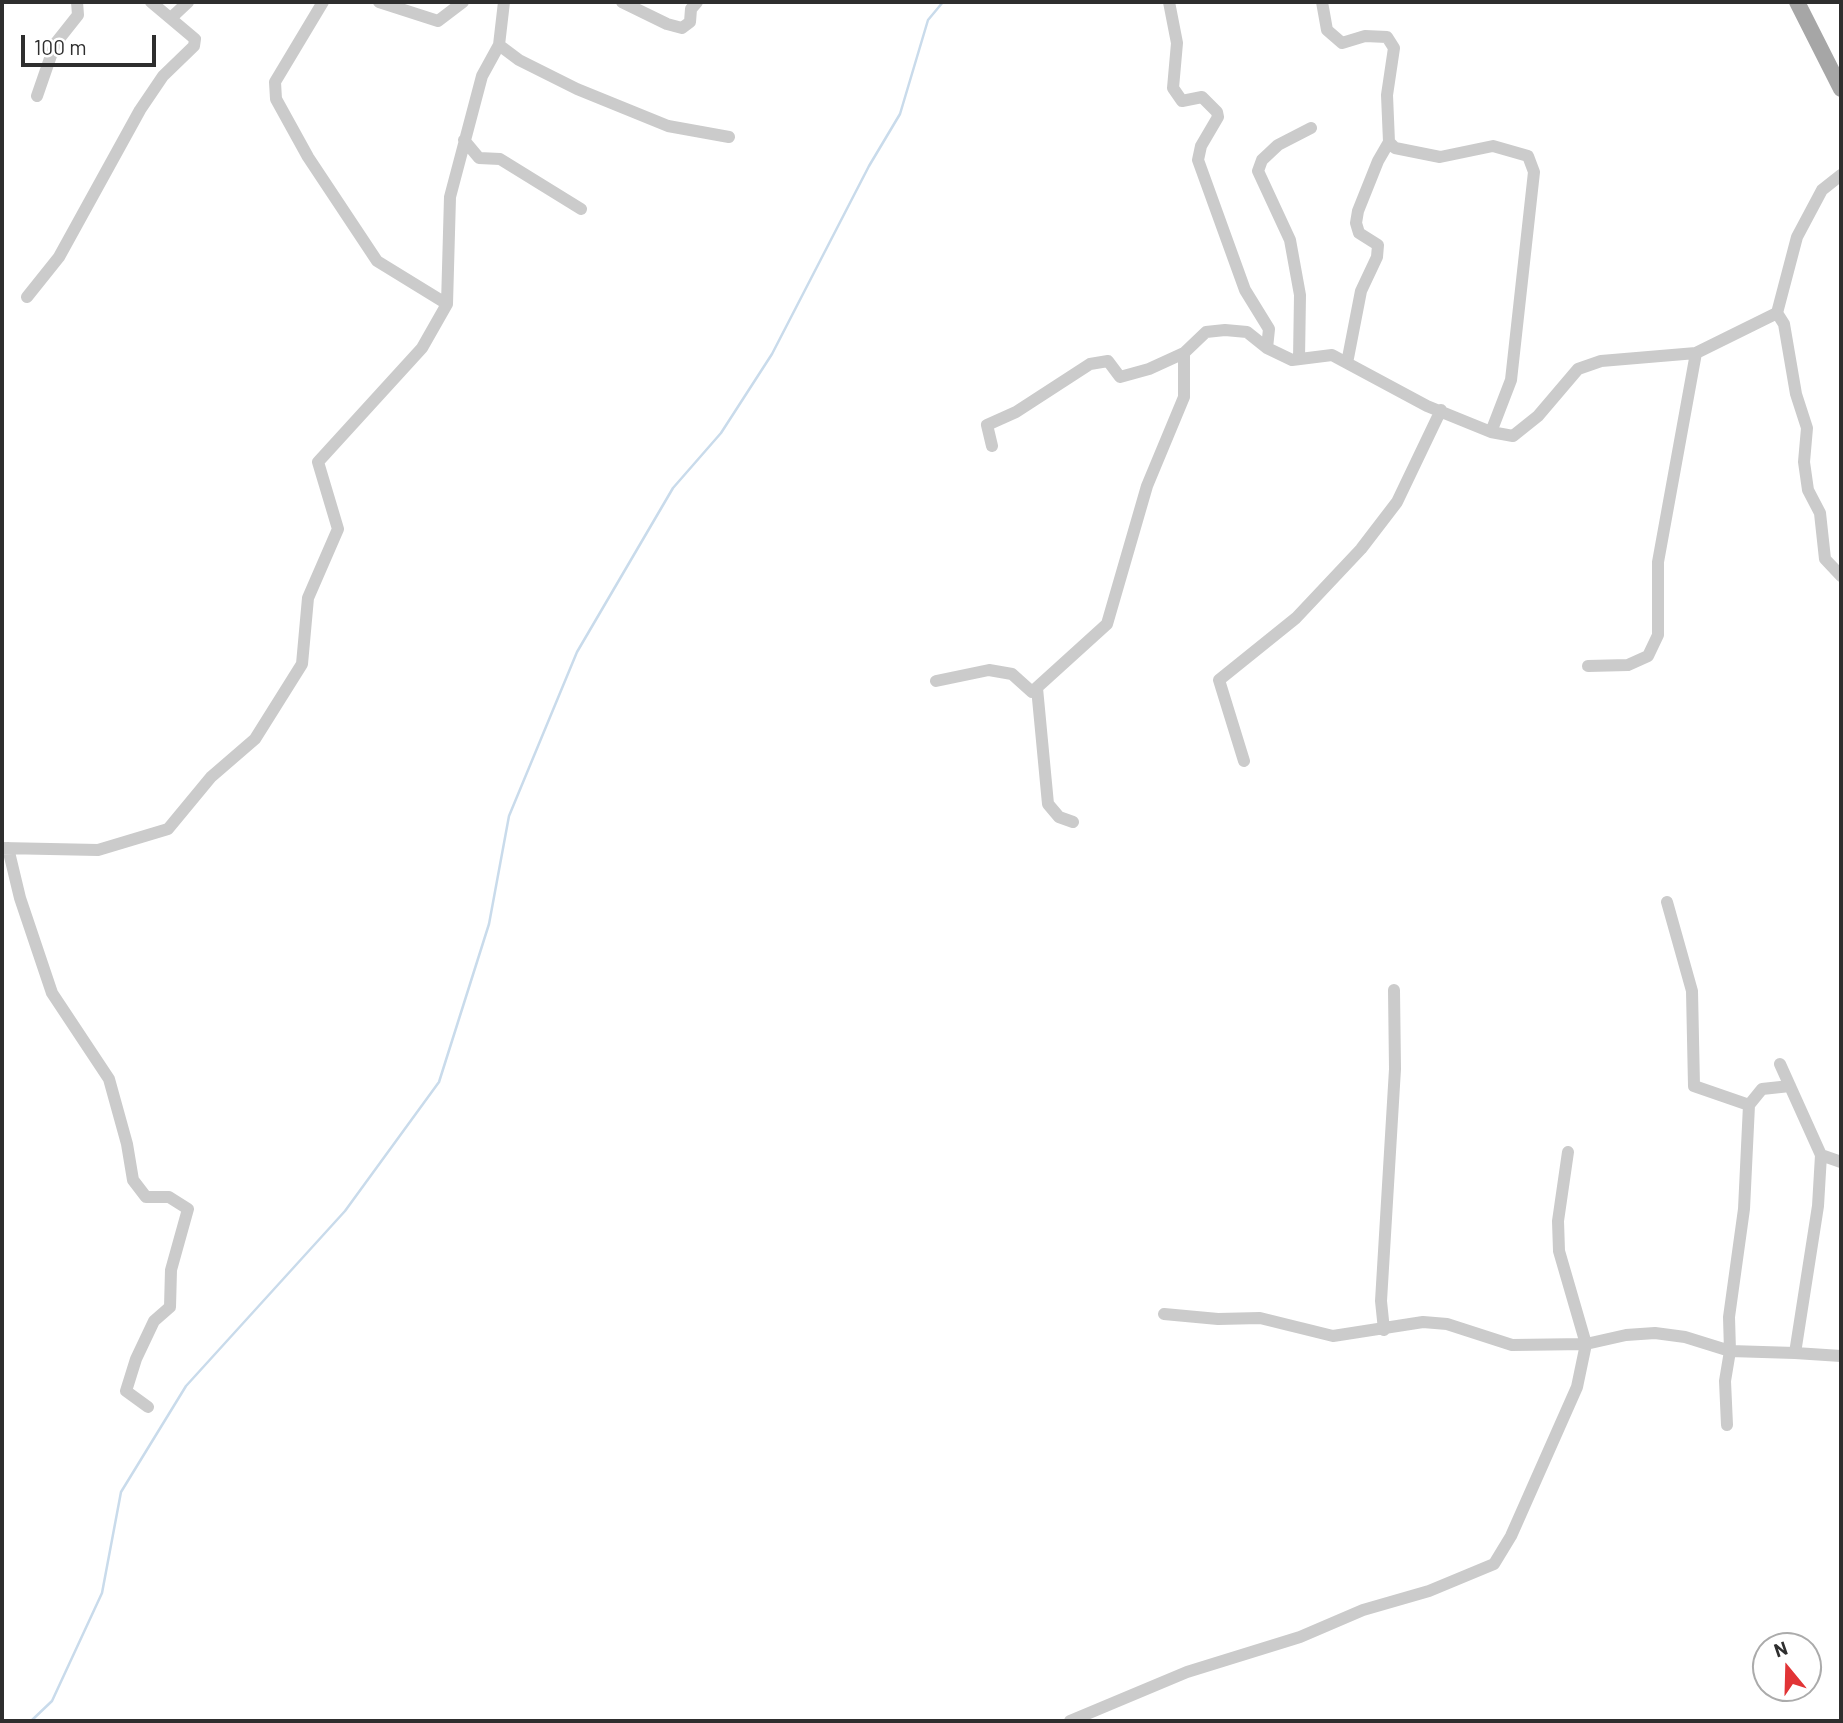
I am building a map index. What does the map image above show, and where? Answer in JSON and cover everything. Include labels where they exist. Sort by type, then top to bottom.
[{"type":"main road","points":[[1797,2],[1841,89]]},
{"type":"street","points":[[37,96],[55,44],[78,15],[77,2]]},
{"type":"street","points":[[27,297],[59,257],[140,110],[163,76],[194,46],[195,39],[151,2]]},
{"type":"street","points":[[172,17],[188,2]]},
{"type":"street","points":[[323,2],[275,82],[276,99],[308,157],[376,261],[447,304]]},
{"type":"street","points":[[379,2],[438,21],[463,2]]},
{"type":"street","points":[[148,1407],[126,1391],[136,1359],[154,1321],[170,1307],[171,1270],[188,1209],[169,1197],[146,1196],[132,1180],[127,1144],[109,1079],[52,993],[5,848],[98,850],[168,829],[211,777],[255,739],[302,664],[307,598],[338,529],[318,462],[422,348],[447,304],[450,197],[482,76],[499,45],[505,2]]},
{"type":"street","points":[[622,2],[667,24],[682,28],[690,22],[691,9],[697,2]]},
{"type":"street","points":[[1169,2],[1177,43],[1173,88],[1182,101],[1202,97],[1217,112],[1218,117],[1201,146],[1198,160],[1245,290],[1269,329],[1267,348]]},
{"type":"street","points":[[1322,2],[1327,30],[1342,43],[1365,36],[1387,37],[1394,48],[1387,95],[1389,142],[1378,161],[1358,211],[1356,223],[1359,233],[1378,245],[1377,257],[1361,291],[1347,363]]},
{"type":"street","points":[[499,45],[519,60],[577,89],[668,126],[729,137]]},
{"type":"street","points":[[1299,359],[1300,295],[1290,240],[1258,171],[1262,160],[1278,145],[1311,128]]},
{"type":"street","points":[[464,140],[479,158],[500,159],[581,209]]},
{"type":"street","points":[[1389,142],[1395,148],[1440,157],[1493,146],[1528,156],[1534,172],[1511,380],[1491,432]]},
{"type":"street","points":[[1841,175],[1822,190],[1797,237],[1777,313],[1784,324],[1796,394],[1807,428],[1804,461],[1808,490],[1820,513],[1825,559],[1841,576]]},
{"type":"street","points":[[992,446],[987,425],[1016,412],[1090,364],[1108,361],[1120,377],[1149,369],[1184,353],[1206,332],[1225,330],[1247,332],[1267,348],[1292,360],[1332,355],[1427,405],[1491,432],[1513,436],[1538,416],[1577,369],[1601,360],[1696,353],[1777,313]]},
{"type":"street","points":[[936,681],[989,670],[1012,674],[1032,692],[1107,624],[1147,486],[1184,397],[1184,353]]},
{"type":"street","points":[[1588,666],[1628,665],[1648,656],[1658,635],[1658,562],[1696,353]]},
{"type":"street","points":[[1244,761],[1219,680],[1296,618],[1361,549],[1397,502],[1441,410]]},
{"type":"street","points":[[1037,688],[1048,804],[1059,817],[1073,822]]},
{"type":"street","points":[[1667,902],[1692,991],[1694,1086],[1749,1105]]},
{"type":"street","points":[[1384,1330],[1381,1301],[1395,1069],[1394,990]]},
{"type":"street","points":[[1780,1064],[1821,1155],[1818,1206],[1795,1353]]},
{"type":"street","points":[[1727,1425],[1725,1381],[1730,1351],[1729,1317],[1744,1209],[1749,1105],[1762,1089],[1790,1086]]},
{"type":"street","points":[[1070,1721],[1187,1672],[1300,1637],[1363,1610],[1429,1591],[1494,1564],[1511,1536],[1577,1387],[1586,1343],[1559,1251],[1558,1221],[1568,1152]]},
{"type":"street","points":[[1821,1155],[1841,1163]]},
{"type":"street","points":[[1164,1314],[1218,1320],[1260,1318],[1333,1336],[1423,1322],[1447,1324],[1512,1345],[1586,1343],[1626,1335],[1655,1333],[1685,1337],[1730,1351],[1841,1356]]},
{"type":"waterway","points":[[31,1721],[52,1701],[102,1593],[121,1492],[186,1386],[345,1211],[439,1082],[489,924],[509,816],[577,652],[673,488],[721,433],[772,354],[869,166],[900,114],[928,20],[943,2]]}]
